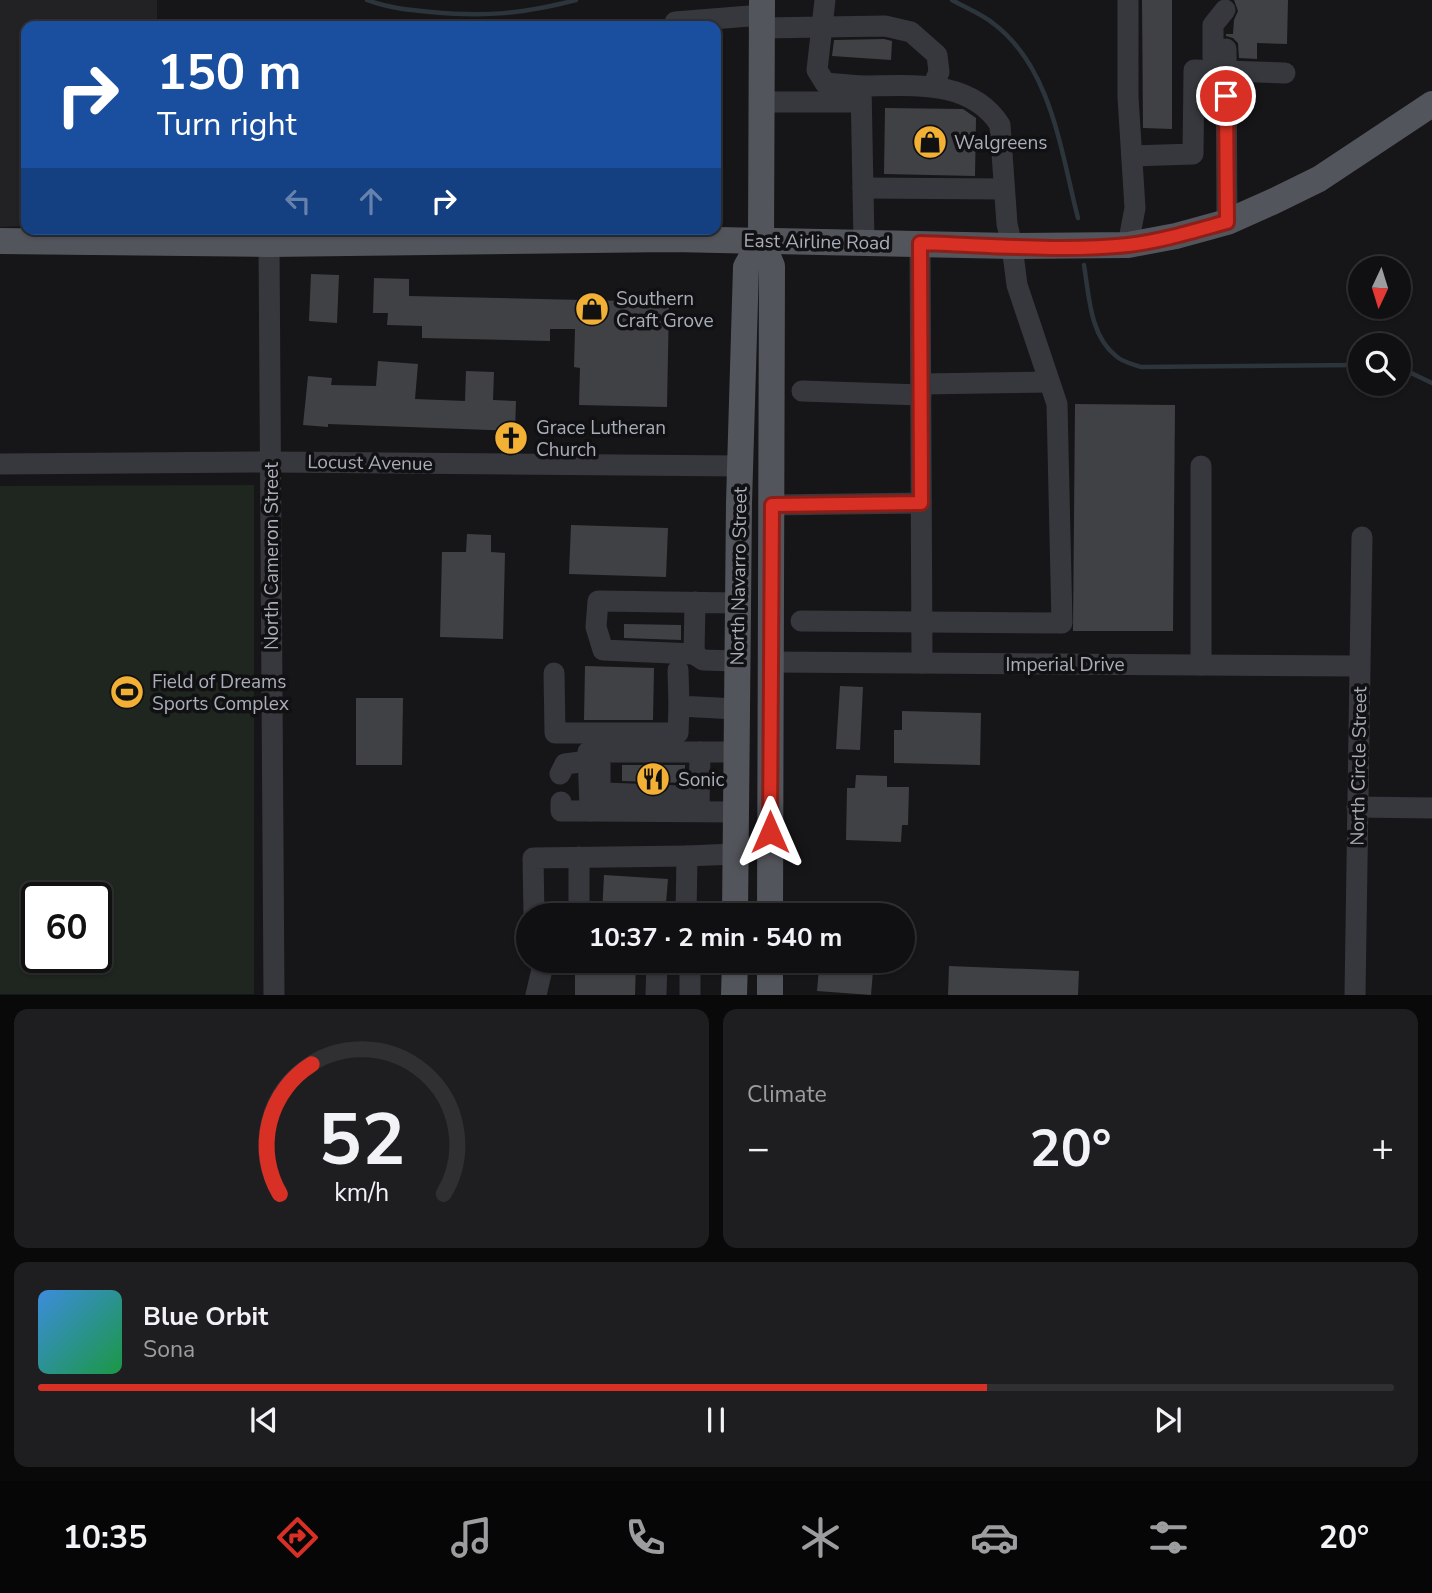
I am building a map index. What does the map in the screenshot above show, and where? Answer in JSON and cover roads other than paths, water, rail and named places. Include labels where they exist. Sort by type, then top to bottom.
[{"type":"main road","name":"North Navarro Street","points":[[762,14],[761,240],[772,266],[770,903]]},
{"type":"main road","name":"East Airline Road","points":[[0,242],[269,244],[546,235],[1013,246],[1128,245],[1227,222],[1272,202],[1320,178],[1432,104]]},
{"type":"main road","name":"North Navarro Street","points":[[735,903],[736,661],[746,267],[761,240]]},
{"type":"main road","points":[[734,995],[735,973]]},
{"type":"main road","points":[[770,973],[770,995]]},
{"type":"street","points":[[825,0],[817,70],[825,83],[861,94]]},
{"type":"street","points":[[1128,0],[1128,97],[1135,208],[1128,245]]},
{"type":"street","points":[[1225,5],[1213,25],[1213,58],[1226,51],[1285,73]]},
{"type":"street","points":[[1225,5],[1227,222]]},
{"type":"street","points":[[715,21],[762,14],[822,25],[885,26],[911,32],[937,55],[939,72],[933,86]]},
{"type":"street","points":[[1132,156],[1193,154],[1194,71],[1226,51]]},
{"type":"street","points":[[762,102],[933,86],[971,96],[991,111],[1000,124],[1007,224],[1013,246],[1017,285],[1057,404],[1062,623],[801,621]]},
{"type":"street","points":[[861,94],[864,242]]},
{"type":"street","points":[[863,188],[1004,190]]},
{"type":"street","points":[[920,243],[922,663]]},
{"type":"street","name":"North Cameron Street","points":[[269,244],[274,995]]},
{"type":"street","points":[[802,391],[921,389],[1049,382]]},
{"type":"street","name":"Locust Avenue","points":[[0,464],[270,461],[740,466]]},
{"type":"street","points":[[1200,665],[1201,466]]},
{"type":"street","points":[[772,505],[921,503]]},
{"type":"street","name":"North Circle Street","points":[[1355,995],[1362,537]]},
{"type":"street","points":[[736,661],[703,660],[694,654],[603,650],[596,627],[598,601],[738,603]]},
{"type":"street","points":[[694,654],[695,602]]},
{"type":"street","name":"Imperial Drive","points":[[770,662],[1359,666]]},
{"type":"street","points":[[554,673],[555,733],[678,733],[678,670]]},
{"type":"street","points":[[679,705],[736,709]]},
{"type":"street","points":[[697,811],[699,751]]},
{"type":"street","points":[[560,774],[565,764],[594,756],[736,752]]},
{"type":"street","points":[[590,811],[594,756]]},
{"type":"street","points":[[594,756],[600,787],[605,793],[682,796],[697,811]]},
{"type":"street","points":[[561,803],[561,811],[735,812]]},
{"type":"street","points":[[1357,807],[1432,808]]},
{"type":"street","points":[[534,903],[533,858],[735,854]]},
{"type":"street","points":[[686,903],[687,856]]},
{"type":"street","points":[[579,858],[579,903]]},
{"type":"street","points":[[536,995],[541,973]]},
{"type":"street","points":[[656,995],[657,973]]},
{"type":"street","points":[[690,973],[690,995]]},
{"type":"waterway","points":[[367,0],[407,9],[469,14],[521,11],[576,0]]},
{"type":"waterway","points":[[952,0],[994,24],[1014,42],[1029,64],[1051,113],[1078,218]]},
{"type":"waterway","points":[[1084,265],[1089,302],[1096,327],[1107,348],[1128,363],[1141,367],[1348,365]]},
{"type":"waterway","points":[[1411,373],[1432,383]]},
{"type":"place","name":"Walgreens","points":[[930,142]]},
{"type":"place","name":"Southern Craft Grove","points":[[592,309]]},
{"type":"place","name":"Grace Lutheran Church","points":[[511,438]]},
{"type":"place","name":"Field of Dreams Sports Complex","points":[[127,692]]},
{"type":"place","name":"Sonic","points":[[653,779]]}]
